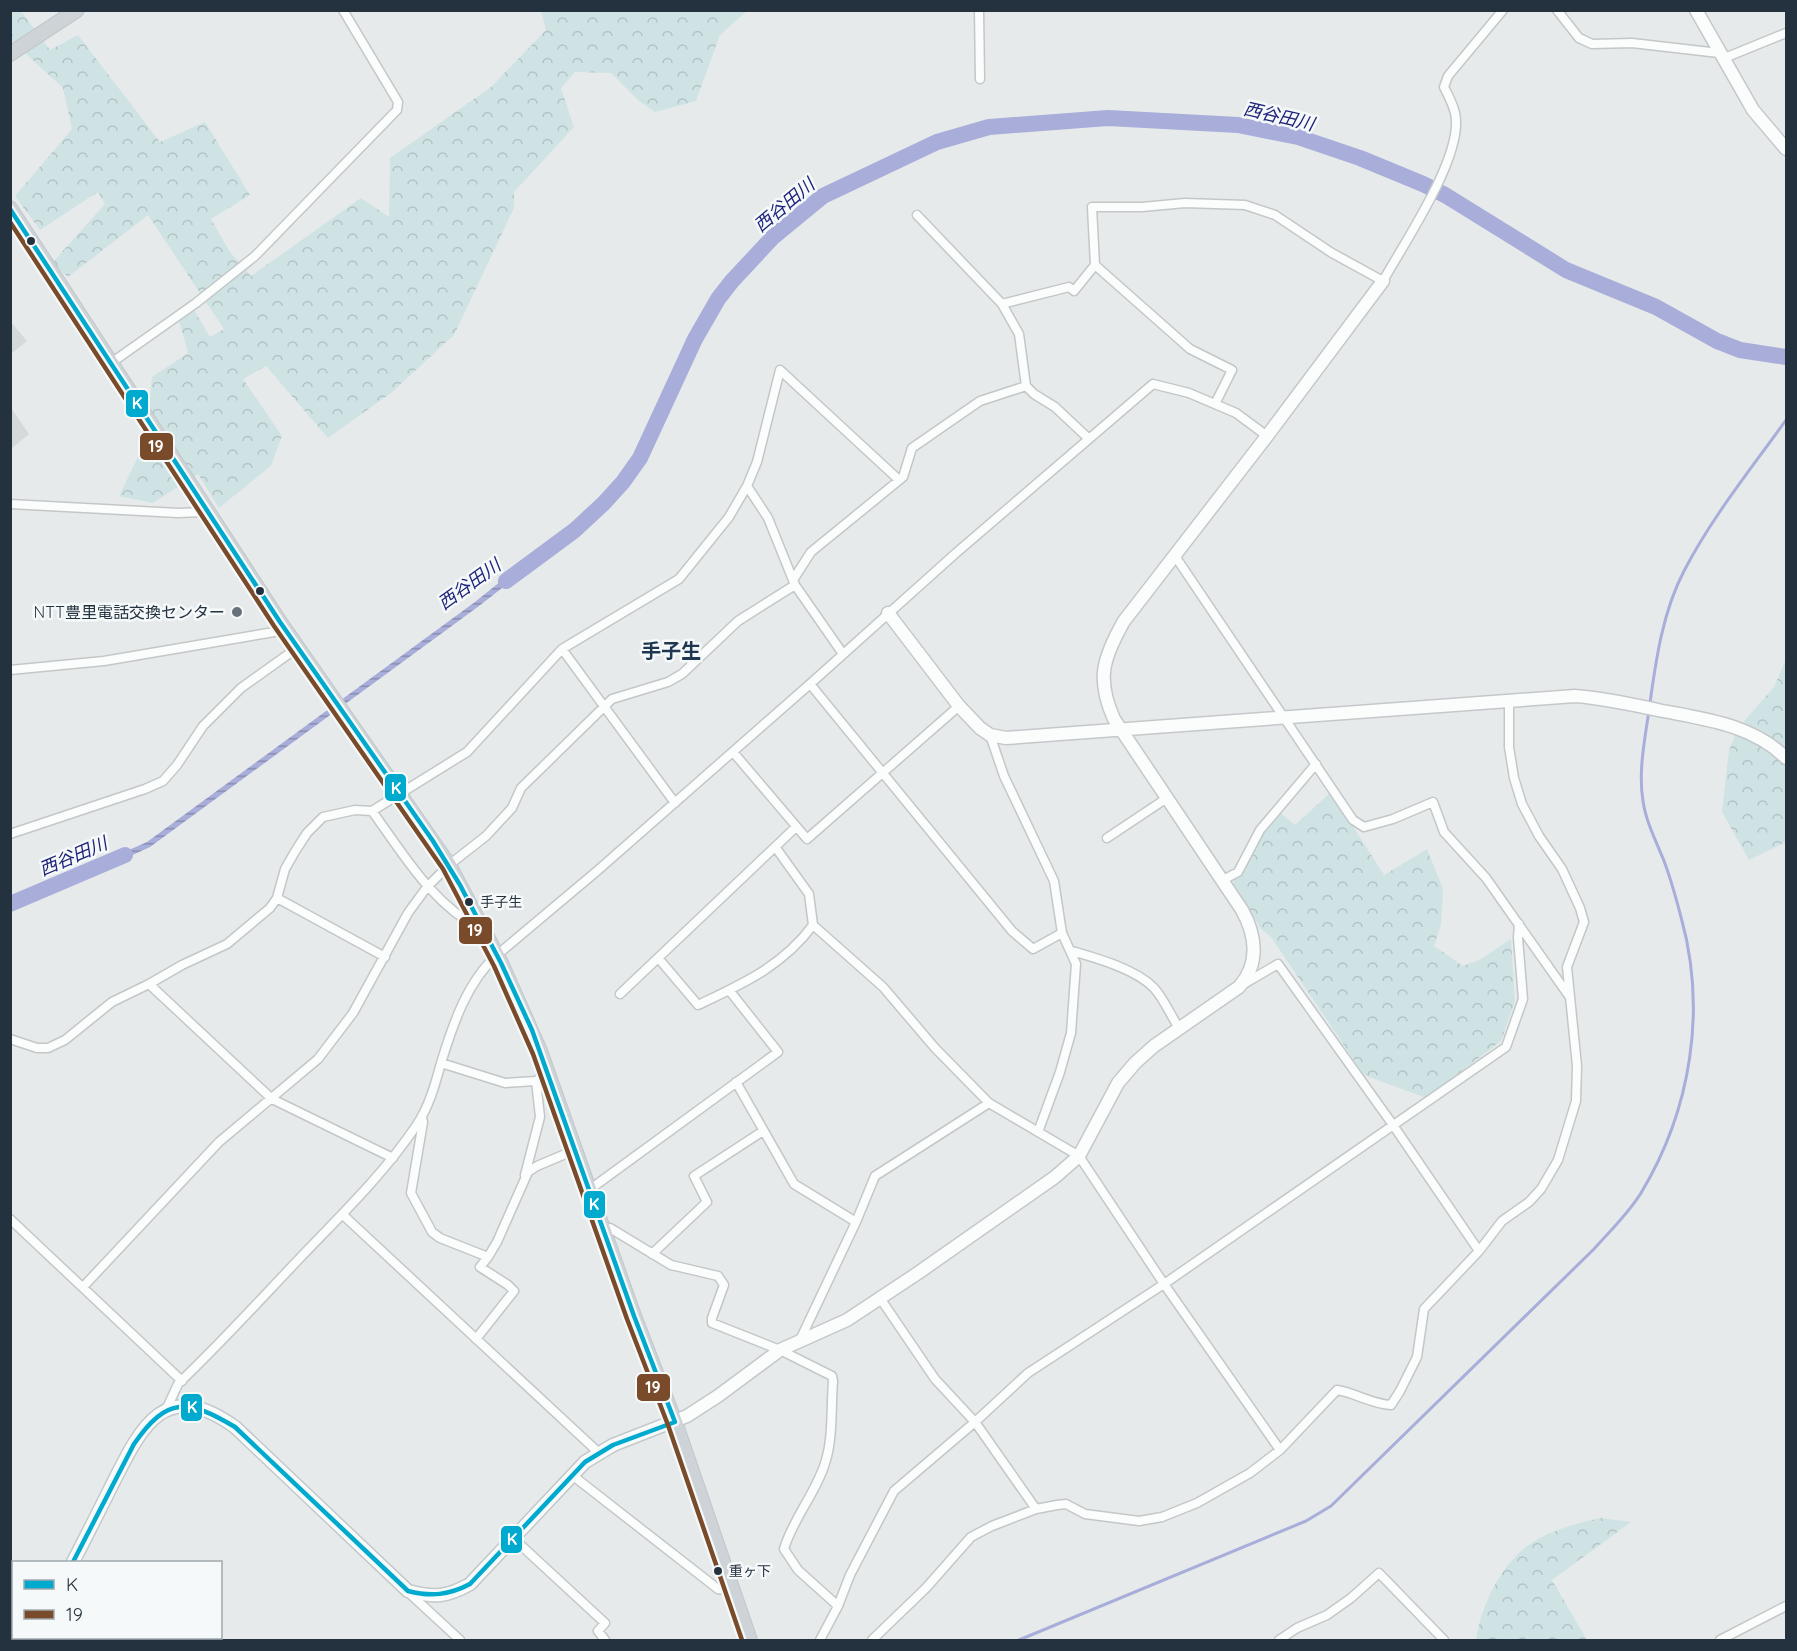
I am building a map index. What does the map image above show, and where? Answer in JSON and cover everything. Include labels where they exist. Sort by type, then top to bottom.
[{"type":"main road","points":[[10,54],[77,10]]},
{"type":"main road","points":[[10,208],[297,648],[449,866],[497,955],[524,1012],[547,1072],[675,1422],[750,1641]]},
{"type":"street","points":[[111,363],[172,321],[255,255],[397,110],[398,102],[343,10]]},
{"type":"street","points":[[979,10],[980,79]]},
{"type":"street","points":[[1239,987],[1253,960],[1255,944],[1248,921],[1223,880],[1120,730],[1105,700],[1102,673],[1108,649],[1124,621],[1267,436],[1383,280],[1439,180],[1453,145],[1456,132],[1455,112],[1444,87],[1448,76],[1503,10]]},
{"type":"street","points":[[1557,10],[1579,38],[1592,44],[1632,43],[1720,56],[1786,33]]},
{"type":"street","points":[[1696,10],[1720,56],[1753,110],[1786,149]]},
{"type":"street","points":[[1002,304],[1069,287],[1074,291],[1095,265],[1092,207],[1142,207],[1185,203],[1245,205],[1275,215],[1332,253],[1383,280]]},
{"type":"street","points":[[918,215],[1002,304],[1019,334],[1026,386],[1034,394],[1055,406],[1088,438]]},
{"type":"street","points":[[1095,265],[1190,349],[1232,370],[1215,404]]},
{"type":"street","points":[[10,1039],[37,1048],[48,1048],[65,1040],[112,1002],[227,944],[270,908],[277,898],[285,870],[296,850],[306,833],[323,817],[356,810],[372,811],[468,752],[562,649],[679,579],[729,517],[747,486],[757,462],[780,370],[899,480]]},
{"type":"street","points":[[166,1411],[182,1381],[393,1158],[429,1103],[449,1036],[469,991],[483,969],[497,955],[733,753],[888,613],[1153,384],[1189,393],[1236,413],[1267,436]]},
{"type":"street","points":[[83,1287],[219,1142],[318,1059],[352,1013],[408,914],[427,887],[486,836],[512,808],[521,788],[604,706],[612,699],[668,682],[682,674],[738,621],[794,582],[811,552],[903,477],[912,448],[980,401],[1026,386]]},
{"type":"street","points":[[747,486],[768,518],[794,582],[843,654]]},
{"type":"street","points":[[10,504],[178,513],[204,512],[208,509]]},
{"type":"street","points":[[1174,556],[1353,820],[1364,827],[1393,819],[1433,802],[1444,832],[1486,878],[1570,996]]},
{"type":"street","points":[[888,613],[959,706],[990,735],[1006,738],[1575,696],[1600,698],[1731,725],[1783,752]]},
{"type":"street","points":[[10,670],[104,661],[274,632],[284,628]]},
{"type":"street","points":[[10,834],[163,781],[177,765],[203,726],[222,705],[241,688],[297,648]]},
{"type":"street","points":[[562,649],[675,803]]},
{"type":"street","points":[[810,684],[1018,937],[1033,949],[1062,933]]},
{"type":"street","points":[[872,1641],[926,1588],[971,1537],[992,1527],[1036,1509],[1066,1504],[1085,1514],[1113,1518],[1139,1521],[1162,1516],[1220,1491],[1250,1473],[1280,1450],[1337,1390],[1347,1391],[1377,1404],[1391,1405],[1401,1391],[1417,1357],[1424,1309],[1479,1251],[1502,1221],[1529,1202],[1541,1188],[1559,1158],[1576,1101],[1577,1066],[1567,967],[1584,922],[1562,869],[1541,839],[1522,804],[1514,778],[1509,747],[1509,700]]},
{"type":"street","points":[[733,753],[807,839],[959,706]]},
{"type":"street","points":[[990,735],[1004,776],[1054,881],[1062,933],[1076,964],[1071,1033],[1060,1072],[1038,1132]]},
{"type":"street","points":[[1223,880],[1238,872],[1260,830],[1316,764]]},
{"type":"street","points":[[1107,838],[1167,798]]},
{"type":"street","points":[[372,811],[427,887],[448,908],[485,932]]},
{"type":"street","points":[[620,994],[796,827]]},
{"type":"street","points":[[776,848],[809,894],[813,925],[883,987],[935,1048],[989,1103],[1079,1156],[1164,1284],[1280,1450]]},
{"type":"street","points":[[277,898],[385,957]]},
{"type":"street","points":[[820,1641],[838,1606],[850,1575],[894,1491],[1028,1373],[1164,1284],[1506,1047],[1524,999],[1518,938],[1519,924]]},
{"type":"street","points":[[659,959],[698,1005],[767,970],[813,925]]},
{"type":"street","points":[[1072,951],[1134,974],[1154,988],[1179,1028]]},
{"type":"street","points":[[408,1591],[426,1596],[437,1596],[456,1592],[470,1584],[572,1475],[599,1453],[613,1445],[675,1422],[705,1406],[780,1350],[847,1320],[1055,1177],[1079,1156],[1118,1083],[1135,1063],[1179,1028],[1239,987],[1278,964],[1393,1125],[1479,1251]]},
{"type":"street","points":[[149,984],[272,1099],[393,1158]]},
{"type":"street","points":[[589,1190],[778,1052],[729,990]]},
{"type":"street","points":[[441,1063],[505,1083],[536,1082],[547,1072]]},
{"type":"street","points":[[476,1339],[514,1291],[480,1267],[497,1242],[524,1177],[540,1117],[536,1082]]},
{"type":"street","points":[[736,1082],[794,1184],[856,1222]]},
{"type":"street","points":[[800,1340],[856,1222],[875,1176],[989,1103]]},
{"type":"street","points":[[421,1117],[423,1122],[411,1193],[432,1232],[440,1238],[488,1257]]},
{"type":"street","points":[[652,1254],[707,1202],[694,1176],[764,1131]]},
{"type":"street","points":[[524,1177],[537,1166],[575,1150]]},
{"type":"street","points":[[342,1214],[599,1453]]},
{"type":"street","points":[[10,1219],[182,1381]]},
{"type":"street","points":[[604,1230],[610,1228],[671,1264],[718,1276],[724,1285],[712,1323],[780,1350],[832,1376],[826,1461],[786,1539],[784,1549],[798,1570],[838,1606]]},
{"type":"street","points":[[880,1298],[935,1379],[975,1422],[1036,1509]]},
{"type":"street","points":[[74,1561],[138,1435],[152,1420],[178,1406],[204,1409],[220,1416],[235,1427],[460,1641]]},
{"type":"street","points":[[572,1475],[718,1589],[733,1591]]},
{"type":"street","points":[[513,1538],[605,1623],[598,1631],[605,1641]]},
{"type":"street","points":[[1280,1641],[1297,1628],[1327,1615],[1380,1573],[1444,1641]]},
{"type":"street","points":[[1720,1641],[1786,1606]]},
{"type":"shaded area","points":[[10,321],[27,341],[11,354],[10,354]]},
{"type":"shaded area","points":[[11,408],[29,434],[10,449]]},
{"type":"green space","points":[[10,11],[21,11],[50,50],[78,35],[160,142],[205,122],[250,195],[211,219],[230,252],[251,276],[361,198],[389,217],[390,158],[491,87],[546,30],[541,11],[747,11],[720,35],[696,101],[655,112],[639,101],[611,73],[575,72],[561,88],[574,127],[514,192],[514,208],[454,335],[391,393],[328,438],[266,366],[243,379],[282,436],[271,466],[219,508],[198,474],[153,503],[119,496],[145,442],[152,377],[188,353],[179,320],[194,310],[210,337],[224,329],[148,215],[68,277],[52,263],[105,204],[98,192],[40,230],[15,196],[72,129],[63,88],[11,40]]},
{"type":"green space","points":[[1786,659],[1786,842],[1749,860],[1722,812],[1729,750],[1739,727],[1774,687]]},
{"type":"green space","points":[[1331,792],[1384,875],[1427,849],[1443,889],[1441,925],[1434,946],[1463,966],[1481,959],[1511,939],[1515,1001],[1501,1041],[1426,1098],[1364,1075],[1271,937],[1261,929],[1233,884],[1250,844],[1278,811],[1295,825]]},
{"type":"green space","points":[[1601,1518],[1631,1522],[1552,1580],[1587,1640],[1476,1640],[1490,1595],[1498,1580],[1518,1554],[1544,1536],[1572,1525]]},
{"type":"water","points":[[521,565],[525,570],[479,606],[150,847],[106,867],[104,861],[147,842],[475,602]]},
{"type":"waterway","name":"西谷田川","points":[[506,581],[575,530],[623,482],[640,458],[695,339],[718,299],[773,237],[823,196],[937,142],[989,127],[1108,118],[1238,125],[1298,137],[1360,158],[1423,184],[1445,195],[1566,270],[1656,307],[1717,341],[1740,350],[1786,357]]},
{"type":"waterway","points":[[1650,703],[1666,619],[1684,571],[1719,512],[1786,420]]},
{"type":"waterway","points":[[1019,1640],[1306,1521],[1331,1506],[1594,1249],[1636,1201],[1658,1161],[1672,1128],[1690,1059],[1693,1023],[1693,988],[1689,952],[1681,917],[1669,875],[1644,809],[1642,767],[1649,710]]},
{"type":"waterway","name":"西谷田川","points":[[10,904],[125,855]]},
{"type":"transit line","name":"K","points":[[10,209],[280,622],[433,841],[460,885],[501,963],[532,1030],[634,1316],[675,1422]]},
{"type":"transit line","name":"19","points":[[10,222],[274,626],[443,869],[494,966],[533,1054],[627,1319],[668,1425],[742,1640]]},
{"type":"transit line","name":"K","points":[[74,1561],[134,1444],[157,1417],[168,1410],[179,1407],[191,1407],[204,1411],[235,1427],[408,1591],[424,1594],[447,1593],[470,1584],[585,1462],[613,1445],[675,1422]]},
{"type":"place","name":"NTT豊里電話交換センター","points":[[237,612]]},
{"type":"place","name":"手子生","points":[[469,902]]},
{"type":"place","name":"重ヶ下","points":[[718,1571]]},
{"type":"district","name":"手子生","points":[[671,650]]}]
